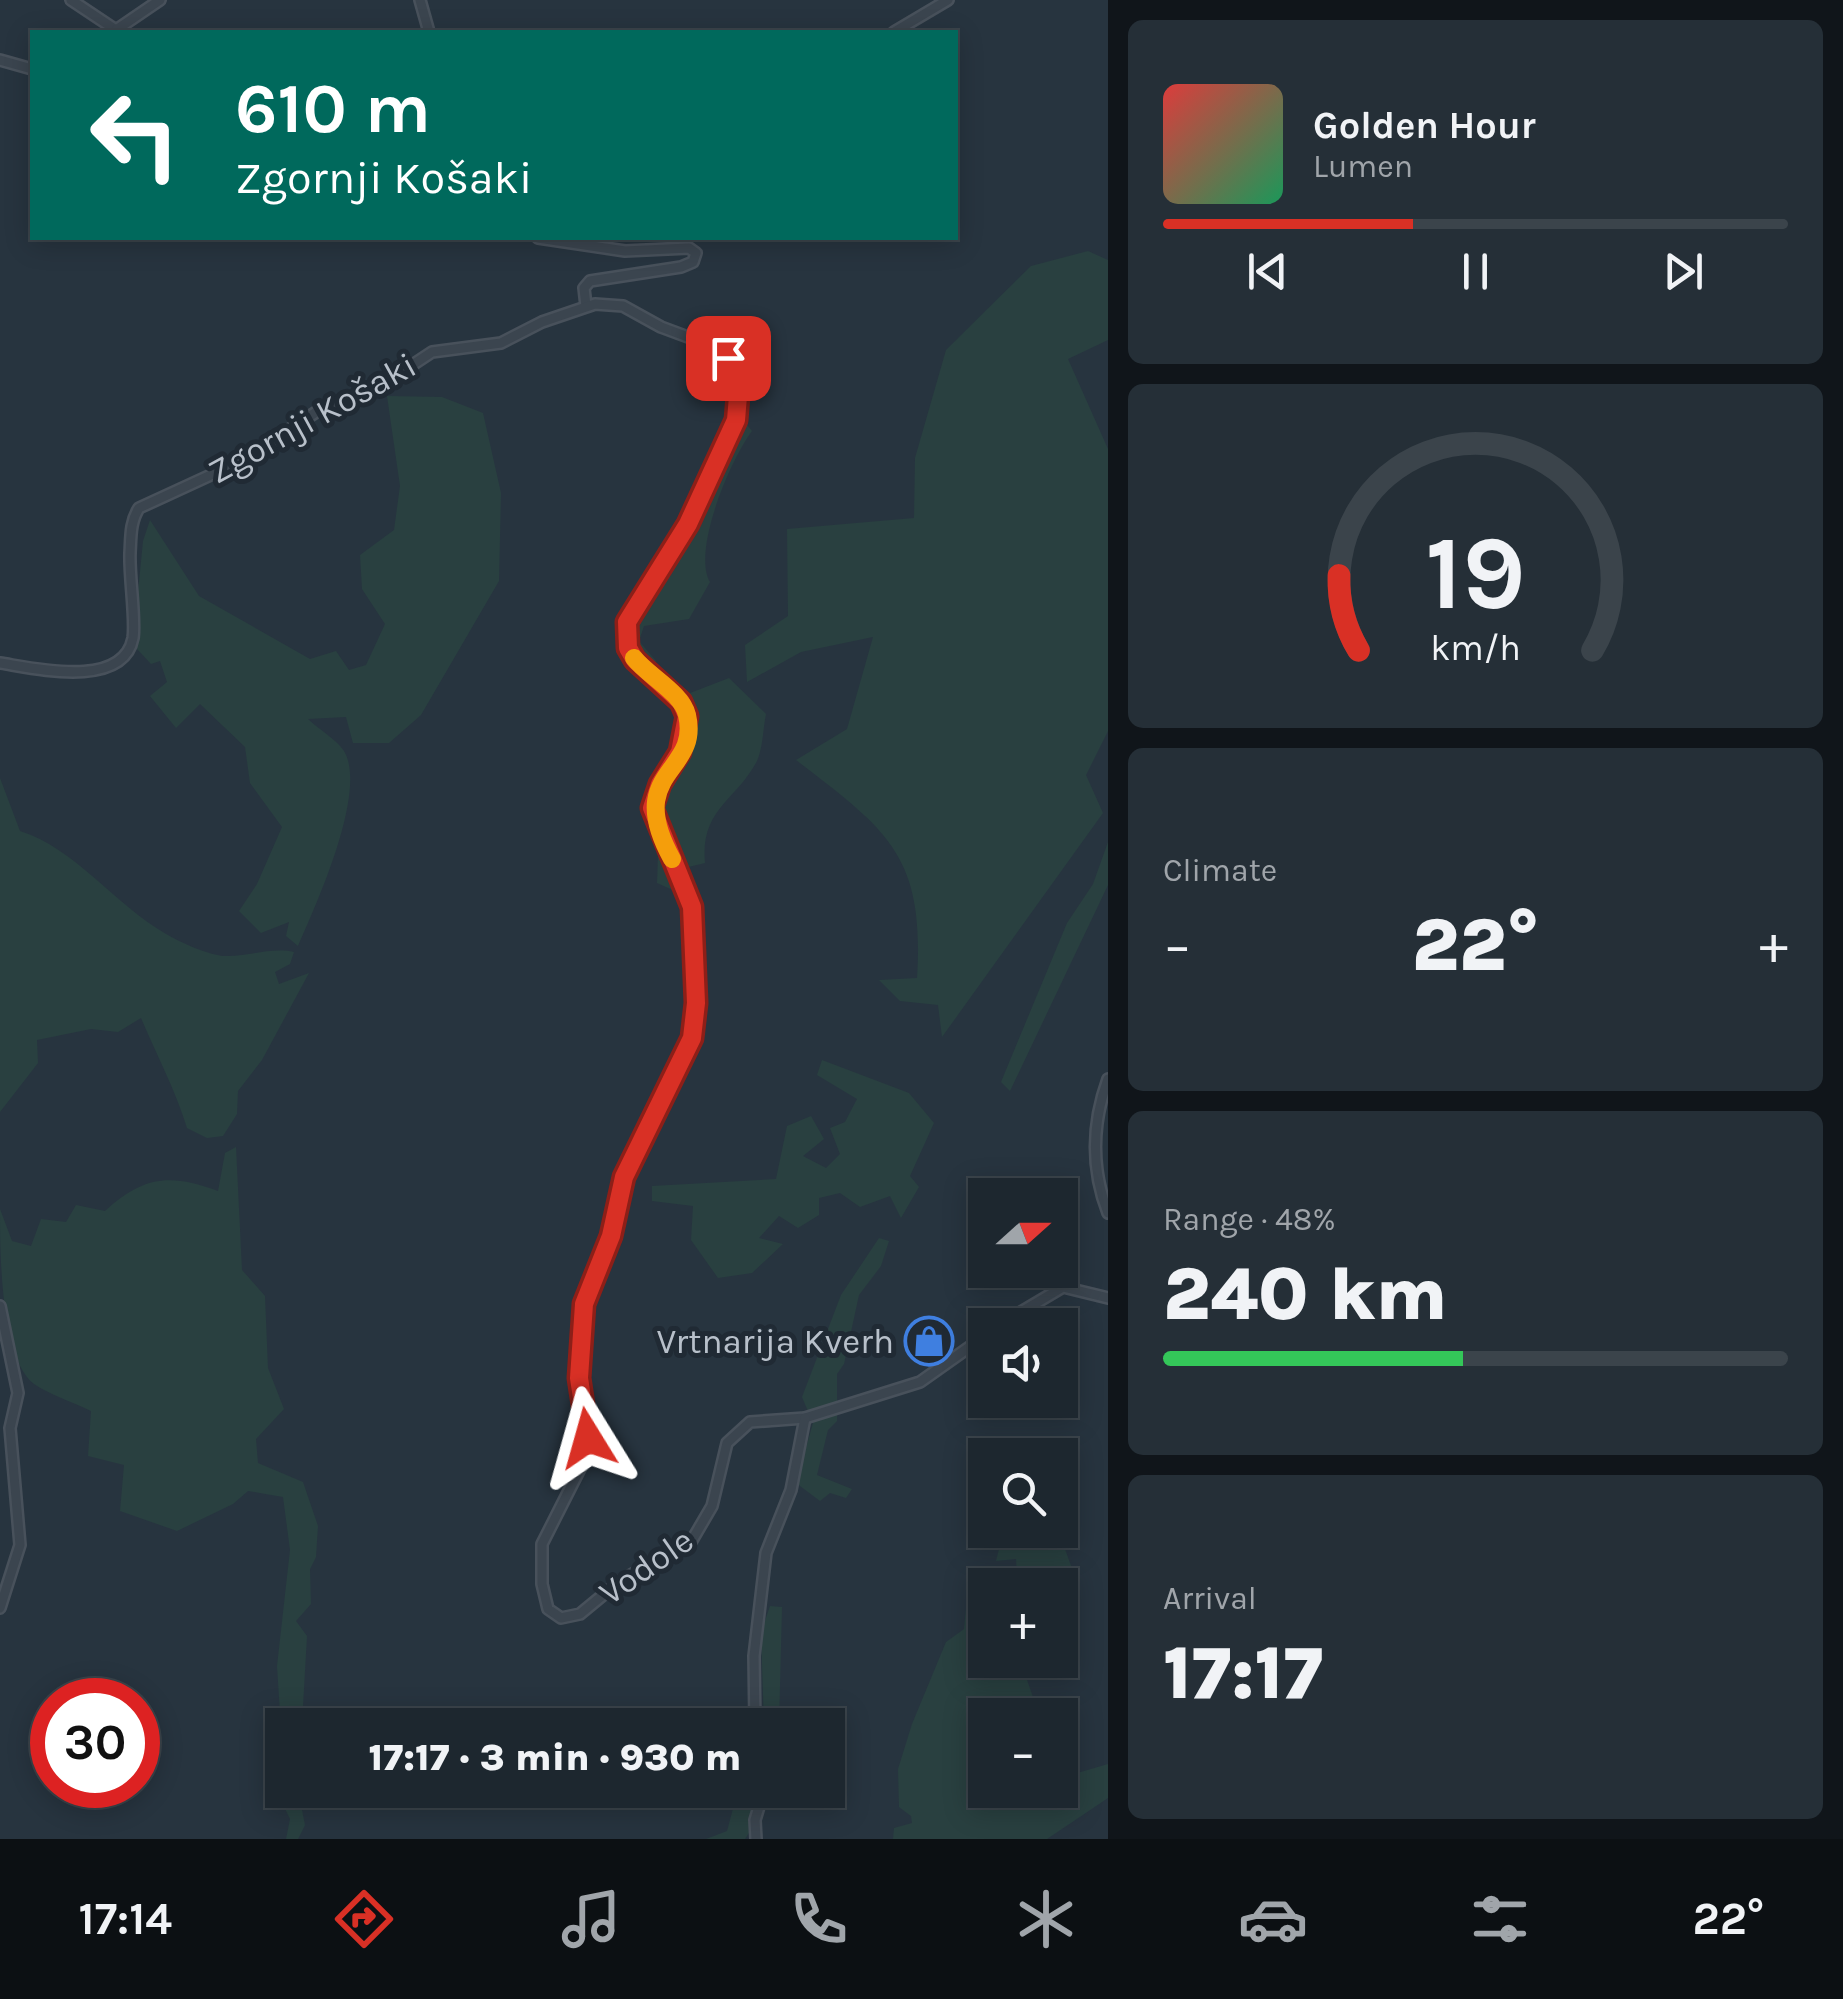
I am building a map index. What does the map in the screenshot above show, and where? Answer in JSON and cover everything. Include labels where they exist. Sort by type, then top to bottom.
[{"type":"street","points":[[72,0],[114,30]]},
{"type":"street","points":[[120,30],[160,0]]},
{"type":"street","points":[[420,0],[428,30]]},
{"type":"street","points":[[897,30],[948,0]]},
{"type":"street","points":[[0,60],[30,68]]},
{"type":"street","points":[[547,240],[580,247],[689,248],[696,253],[693,262],[681,267],[590,280],[584,288],[586,306]]},
{"type":"street","name":"Zgornji Košaki","points":[[0,663],[60,674],[100,668],[122,657],[133,633],[129,599],[132,527],[136,512],[146,502],[239,462],[312,412],[367,394],[432,352],[501,343],[586,306]]},
{"type":"street","name":"Vodole","points":[[586,306],[623,306],[661,327],[712,344],[728,358],[741,402],[688,524],[627,622],[628,648],[635,660],[681,702],[687,716],[680,752],[660,784],[652,808],[692,907],[696,1003],[692,1038],[624,1177],[611,1236],[584,1304],[579,1378],[588,1453],[584,1468],[548,1531],[540,1556],[548,1609],[562,1618],[580,1614],[620,1581],[691,1542],[712,1506],[727,1443],[738,1430],[763,1418],[805,1418]]},
{"type":"street","points":[[1108,1078],[1098,1117],[1095,1170],[1108,1213]]},
{"type":"street","points":[[1028,1308],[1063,1287],[1108,1298]]},
{"type":"street","points":[[0,1306],[18,1392],[10,1428],[20,1545],[0,1608]]},
{"type":"street","points":[[755,1708],[754,1656],[766,1553],[791,1490],[805,1418],[920,1382],[968,1348]]},
{"type":"street","points":[[756,1839],[754,1820],[758,1808]]},
{"type":"green space","points":[[1088,251],[1108,260],[1108,340],[1068,359],[1108,449],[1108,731],[1086,775],[1103,813],[942,1037],[938,1005],[900,1001],[879,980],[917,978],[914,902],[894,849],[854,806],[796,760],[847,729],[873,637],[801,652],[747,682],[745,645],[788,616],[787,529],[914,518],[915,458],[946,350],[1031,266]]},
{"type":"green space","points":[[387,396],[442,397],[483,413],[501,493],[499,581],[421,715],[389,743],[353,743],[346,717],[308,719],[344,751],[350,769],[349,793],[337,848],[298,946],[286,936],[289,922],[261,933],[239,911],[257,884],[282,827],[250,783],[245,747],[200,704],[176,728],[150,696],[167,682],[160,661],[151,664],[137,649],[143,541],[150,520],[199,596],[310,659],[336,651],[349,670],[366,665],[385,624],[362,589],[360,555],[394,530],[400,486]]},
{"type":"green space","points":[[743,420],[752,431],[733,463],[709,529],[706,568],[710,582],[689,619],[644,626],[639,641],[656,661],[652,669],[636,653],[631,621],[684,541]]},
{"type":"green space","points":[[729,678],[766,714],[761,750],[749,775],[721,807],[708,830],[705,863],[676,870],[675,891],[657,883],[658,835],[665,789],[689,735],[690,711],[685,695]]},
{"type":"green space","points":[[0,778],[20,831],[59,850],[166,934],[217,955],[294,952],[290,964],[275,972],[279,984],[309,973],[262,1060],[238,1091],[237,1114],[223,1136],[207,1138],[187,1128],[141,1018],[118,1032],[91,1029],[37,1040],[38,1063],[0,1112]]},
{"type":"green space","points":[[1108,842],[1108,885],[1010,1091],[1001,1082],[1067,923],[1093,884]]},
{"type":"green space","points":[[822,1060],[909,1093],[934,1123],[910,1176],[919,1187],[901,1218],[890,1196],[860,1207],[840,1193],[819,1198],[819,1215],[798,1228],[779,1216],[759,1238],[783,1244],[752,1273],[718,1278],[691,1240],[693,1206],[652,1201],[652,1186],[776,1179],[787,1126],[811,1116],[824,1139],[803,1156],[826,1168],[840,1154],[830,1128],[845,1122],[857,1099],[817,1075]]},
{"type":"green space","points":[[236,1147],[242,1270],[265,1296],[268,1368],[284,1409],[256,1439],[258,1463],[303,1482],[318,1526],[316,1557],[310,1569],[311,1604],[296,1621],[307,1636],[303,1708],[280,1708],[277,1666],[290,1550],[283,1497],[248,1491],[233,1504],[177,1531],[120,1511],[124,1465],[88,1456],[91,1411],[40,1388],[23,1371],[14,1351],[4,1302],[0,1209],[12,1241],[31,1246],[41,1219],[66,1222],[76,1205],[105,1211],[132,1191],[158,1181],[185,1182],[218,1191],[225,1153]]},
{"type":"green space","points":[[879,1238],[889,1241],[881,1266],[859,1295],[844,1364],[837,1374],[837,1421],[828,1430],[817,1475],[852,1489],[846,1498],[830,1493],[820,1501],[796,1483],[813,1423],[802,1397],[841,1295]]},
{"type":"green space","points":[[999,1548],[1065,1548],[1072,1568],[1016,1568],[1016,1559],[996,1561]]},
{"type":"green space","points":[[770,1606],[782,1607],[779,1708],[763,1708],[761,1633]]},
{"type":"green space","points":[[966,1608],[968,1678],[1026,1678],[1033,1698],[968,1698],[968,1808],[1078,1808],[1078,1773],[1108,1764],[1108,1798],[1047,1839],[893,1839],[894,1828],[912,1823],[911,1816],[899,1807],[898,1769],[912,1724],[946,1642],[964,1629]]},
{"type":"green space","points":[[285,1808],[302,1808],[305,1825],[298,1839],[286,1839],[290,1819]]},
{"type":"green space","points":[[733,1808],[765,1808],[745,1839],[706,1839],[727,1831]]},
{"type":"slow traffic","points":[[634,658],[681,702],[687,716],[680,752],[660,784],[652,808],[672,859]]},
{"type":"place","name":"Vrtnarija Kverh","points":[[929,1341]]},
{"type":"route","points":[[588,1438],[579,1378],[589,1283],[611,1236],[624,1177],[692,1038],[696,1003],[692,907],[652,808],[660,784],[680,752],[687,716],[681,702],[635,660],[628,648],[627,622],[654,585],[688,524],[736,420],[741,402],[739,384],[728,358]]}]
